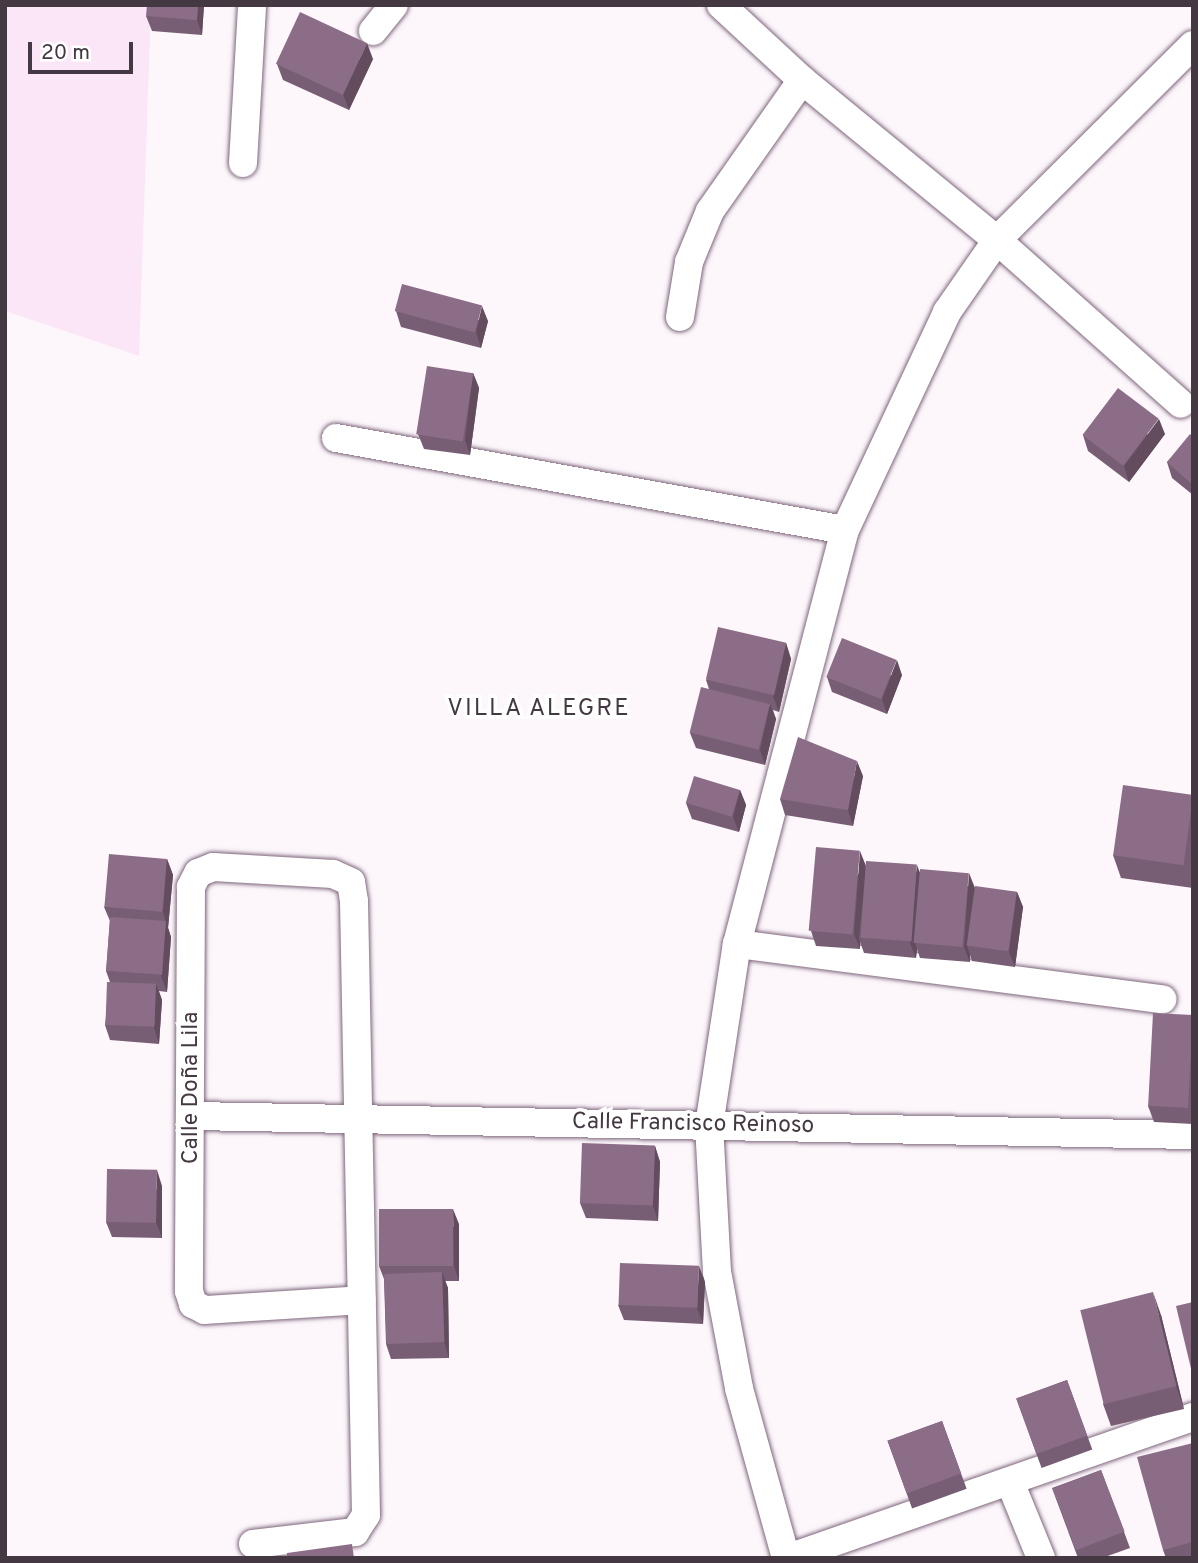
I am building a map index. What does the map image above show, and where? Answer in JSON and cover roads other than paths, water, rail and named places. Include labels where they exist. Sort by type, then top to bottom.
[{"type":"street","points":[[243,163],[252,5]]},
{"type":"street","points":[[373,31],[394,5]]},
{"type":"street","points":[[720,5],[802,80],[997,240],[1181,404]]},
{"type":"street","points":[[1193,45],[997,240],[947,312],[845,530],[737,944],[709,1126],[717,1272],[739,1388],[787,1558],[1193,1417]]},
{"type":"street","points":[[680,317],[689,262],[710,211],[802,80]]},
{"type":"street","points":[[336,438],[845,530]]},
{"type":"street","name":"Calle Doña Lila","points":[[359,1119],[351,882],[333,874],[226,868],[198,873],[191,887],[193,1116],[189,1291],[193,1304],[205,1310],[362,1300]]},
{"type":"street","points":[[737,944],[1162,999]]},
{"type":"street","name":"Calle Francisco Reinoso","points":[[193,1116],[1193,1135]]},
{"type":"street","points":[[254,1544],[355,1532],[362,1526],[366,1515],[359,1119]]},
{"type":"street","points":[[1010,1482],[1041,1558]]},
{"type":"district","name":"VILLA ALEGRE","points":[[539,710]]}]
